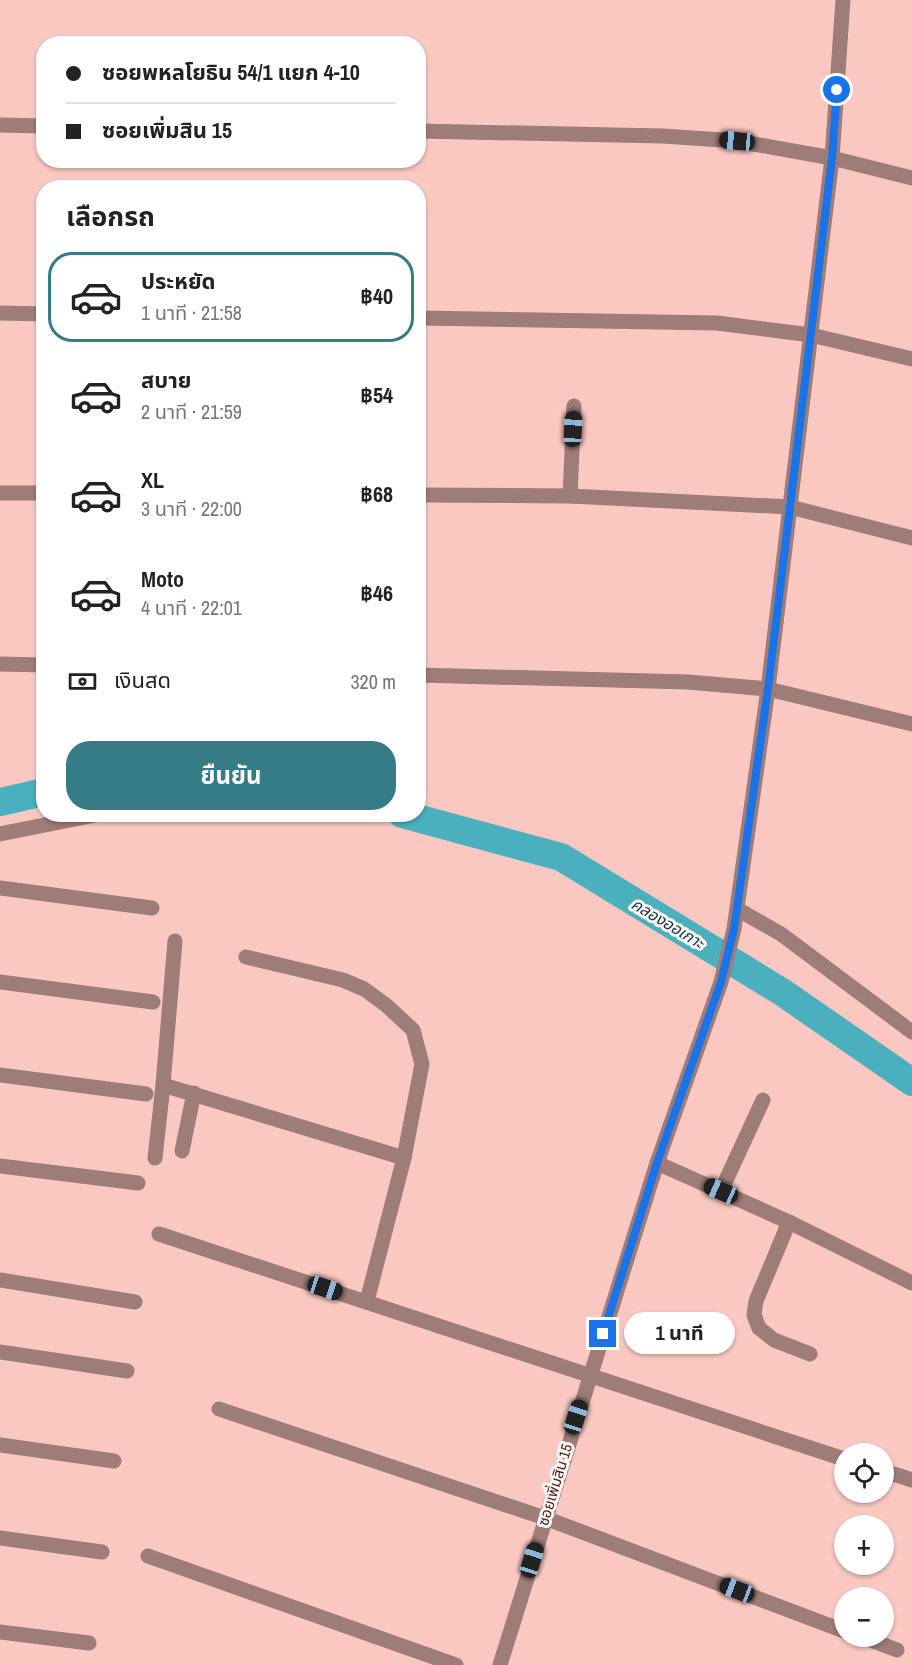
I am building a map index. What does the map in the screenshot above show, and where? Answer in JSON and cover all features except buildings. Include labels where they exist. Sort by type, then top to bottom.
[{"type":"street","name":"ซอยเพิ่มสิน 15","points":[[500,1665],[657,1163],[721,982],[734,929],[768,689],[832,158],[843,0]]},
{"type":"street","points":[[0,125],[36,126]]},
{"type":"street","points":[[426,131],[663,136],[737,141],[832,158],[912,178]]},
{"type":"street","points":[[0,314],[36,314]]},
{"type":"street","points":[[426,318],[707,322],[811,335],[912,359]]},
{"type":"street","points":[[570,496],[574,406]]},
{"type":"street","points":[[0,493],[36,494]]},
{"type":"street","points":[[426,495],[570,496],[790,507],[912,538]]},
{"type":"street","points":[[0,664],[36,665]]},
{"type":"street","points":[[426,675],[688,682],[768,689],[912,724]]},
{"type":"street","points":[[0,834],[60,822]]},
{"type":"street","points":[[0,888],[152,908]]},
{"type":"street","points":[[736,909],[780,934],[912,1032]]},
{"type":"street","points":[[155,1158],[175,941]]},
{"type":"street","points":[[246,957],[343,980],[364,989],[386,1005],[413,1030],[422,1064],[404,1158],[367,1301]]},
{"type":"street","points":[[0,982],[153,1002]]},
{"type":"street","points":[[0,1075],[146,1094]]},
{"type":"street","points":[[163,1085],[404,1158]]},
{"type":"street","points":[[182,1151],[194,1093]]},
{"type":"street","points":[[721,1191],[763,1100]]},
{"type":"street","points":[[657,1163],[789,1222],[912,1283]]},
{"type":"street","points":[[0,1166],[138,1183]]},
{"type":"street","points":[[789,1222],[756,1301],[754,1315],[759,1328],[774,1340],[810,1354]]},
{"type":"street","points":[[159,1234],[834,1456]]},
{"type":"street","points":[[0,1280],[135,1302]]},
{"type":"street","points":[[0,1352],[127,1371]]},
{"type":"street","points":[[219,1409],[545,1518],[834,1627]]},
{"type":"street","points":[[0,1446],[114,1461]]},
{"type":"street","points":[[894,1474],[912,1480]]},
{"type":"street","points":[[0,1538],[102,1551]]},
{"type":"street","points":[[148,1556],[456,1665]]},
{"type":"street","points":[[0,1632],[89,1643]]},
{"type":"street","points":[[889,1647],[897,1650]]},
{"type":"waterway","name":"คลองออเกาะ","points":[[0,802],[36,794]]},
{"type":"waterway","name":"คลองออเกาะ","points":[[426,820],[561,857],[782,992],[912,1082]]},
{"type":"route","points":[[603,1334],[657,1163],[721,982],[734,929],[771,666],[832,158],[837,90]]}]
